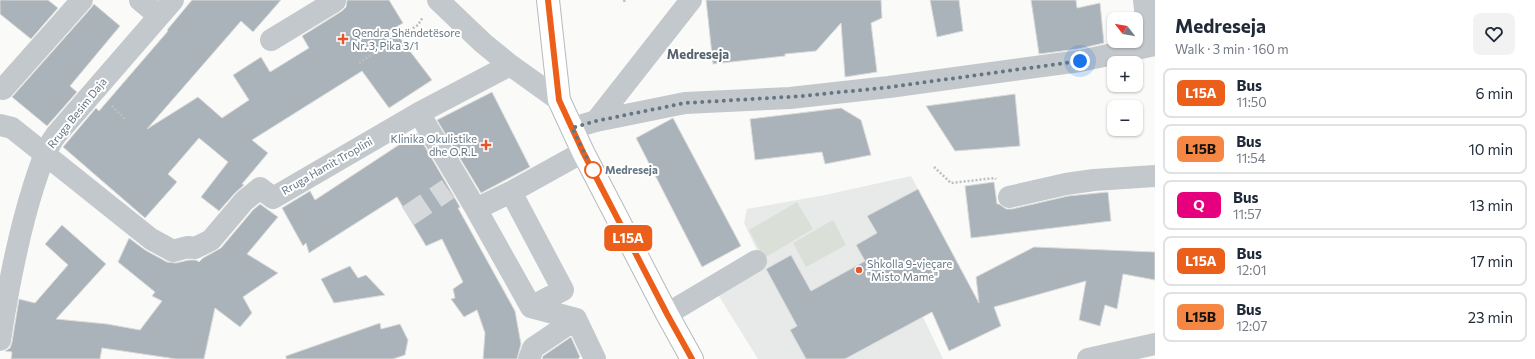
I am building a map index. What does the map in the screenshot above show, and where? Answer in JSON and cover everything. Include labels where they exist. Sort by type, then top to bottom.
[{"type":"main road","points":[[548,0],[559,100],[583,152],[692,359]]},
{"type":"street","points":[[3,90],[82,0]]},
{"type":"street","points":[[140,0],[166,8]]},
{"type":"street","points":[[596,121],[691,0]]},
{"type":"street","points":[[572,128],[596,121],[685,103],[790,98],[890,87],[1080,61],[1152,45],[1144,0]]},
{"type":"street","points":[[271,40],[335,1]]},
{"type":"street","points":[[432,7],[559,100]]},
{"type":"street","name":"Rruga Besim Daja","points":[[0,340],[13,266],[28,204],[44,154],[56,135],[166,8]]},
{"type":"street","name":"Rruga Hamit Troplini","points":[[44,154],[151,239],[173,251],[188,247],[195,248],[211,240],[244,201],[260,188],[273,198],[418,113],[510,65]]},
{"type":"street","points":[[418,113],[453,185],[476,209],[531,307],[576,319],[595,359]]},
{"type":"street","points":[[0,125],[12,128],[44,154]]},
{"type":"street","points":[[476,209],[511,192],[583,152]]},
{"type":"street","points":[[1009,197],[1087,181],[1155,176]]},
{"type":"street","points":[[511,192],[563,290],[531,307]]},
{"type":"street","points":[[667,314],[756,261]]},
{"type":"street","points":[[529,359],[532,348],[576,319]]},
{"type":"street","points":[[1088,359],[1155,344]]},
{"type":"path","points":[[359,63],[418,25],[432,7]]},
{"type":"path","points":[[118,112],[126,120]]},
{"type":"path","points":[[934,167],[951,183],[995,178],[1009,197]]},
{"type":"shaded area","name":"Shkolla 9-vjeçare \"Misto Mame\"","points":[[911,176],[918,189],[923,317],[943,359],[758,359],[717,293],[764,265],[744,223],[747,209],[825,195]]},
{"type":"shaded area","points":[[797,202],[813,229],[764,258],[749,230]]},
{"type":"shaded area","points":[[833,220],[846,245],[806,267],[793,243]]},
{"type":"building","points":[[0,0],[48,0],[58,8],[31,39],[0,14]]},
{"type":"building","points":[[192,0],[281,0],[253,32],[241,21],[147,129],[198,97],[222,118],[249,100],[233,75],[261,57],[270,72],[309,48],[302,36],[342,11],[346,7],[347,0],[389,0],[403,23],[393,29],[432,80],[389,108],[362,71],[252,140],[268,153],[242,184],[244,185],[219,211],[201,197],[228,162],[199,138],[168,174],[177,182],[145,218],[63,147],[96,108],[99,111],[168,31],[167,30]]},
{"type":"building","points":[[706,0],[881,0],[882,18],[871,23],[877,72],[845,77],[841,23],[816,51],[713,64]]},
{"type":"building","points":[[930,0],[959,0],[963,31],[937,37]]},
{"type":"building","points":[[1031,0],[1076,0],[1077,8],[1100,3],[1104,43],[1078,49],[1039,54]]},
{"type":"building","points":[[94,4],[120,26],[70,86],[77,92],[47,126],[12,97]]},
{"type":"building","name":"Klinika Okulistike dhe O.R.L","points":[[492,92],[530,167],[481,193],[437,120]]},
{"type":"building","points":[[1015,94],[1020,146],[955,151],[926,106]]},
{"type":"building","points":[[841,108],[861,120],[871,155],[825,164],[822,152],[755,160],[750,119]]},
{"type":"building","points":[[673,118],[741,246],[702,267],[636,138]]},
{"type":"building","points":[[417,133],[460,207],[458,208],[515,311],[521,344],[517,359],[483,359],[485,333],[477,310],[464,317],[451,299],[455,298],[453,289],[463,282],[442,239],[426,246],[397,197],[309,253],[306,243],[303,246],[282,208],[310,191],[315,200]]},
{"type":"building","points":[[994,182],[997,204],[1006,209],[1012,209],[1068,196],[1108,192],[1111,221],[971,238],[965,186]]},
{"type":"building","points":[[918,189],[979,303],[976,277],[1034,247],[1155,252],[1155,280],[1123,274],[1117,309],[1105,305],[1100,326],[1079,320],[1086,281],[994,307],[1001,326],[949,351],[932,312],[845,359],[806,359],[790,330],[797,326],[766,269],[791,255],[811,291],[865,261],[856,245],[877,233],[867,216]]},
{"type":"building","points":[[260,204],[278,217],[247,254],[278,273],[243,297],[252,313],[240,327],[215,308],[204,359],[176,359],[102,348],[100,359],[11,359],[12,352],[5,351],[10,348],[12,342],[19,299],[35,303],[68,265],[45,244],[62,225],[106,264],[56,319],[107,324],[140,330],[162,301],[152,296],[155,292],[118,262],[129,238],[145,250],[167,262],[176,263],[196,260],[199,262],[203,258],[221,248],[253,210]]},
{"type":"building","points":[[350,266],[358,278],[366,275],[385,295],[334,303],[321,279]]},
{"type":"building","points":[[380,323],[381,329],[400,324],[408,340],[405,355],[393,359],[286,359],[286,356]]},
{"type":"building","points":[[571,337],[580,357],[578,359],[542,359],[543,356]]},
{"type":"tunnel","points":[[408,216],[448,189]]},
{"type":"bus line","name":"L15A","points":[[548,0],[554,66],[559,100],[583,152],[692,359]]},
{"type":"place","name":"Qendra Shëndetësore Nr. 3, Pika 3/1","points":[[343,39]]},
{"type":"place","name":"Klinika Okulistike dhe O.R.L","points":[[486,145]]},
{"type":"place","name":"Medreseja","points":[[593,170]]},
{"type":"place","name":"Shkolla 9-vjeçare \"Misto Mame\"","points":[[859,270]]},
{"type":"district","name":"Medreseja","points":[[698,54]]},
{"type":"route","points":[[593,170],[572,128],[596,121],[685,103],[790,98],[890,87],[946,78],[1080,61]]}]
